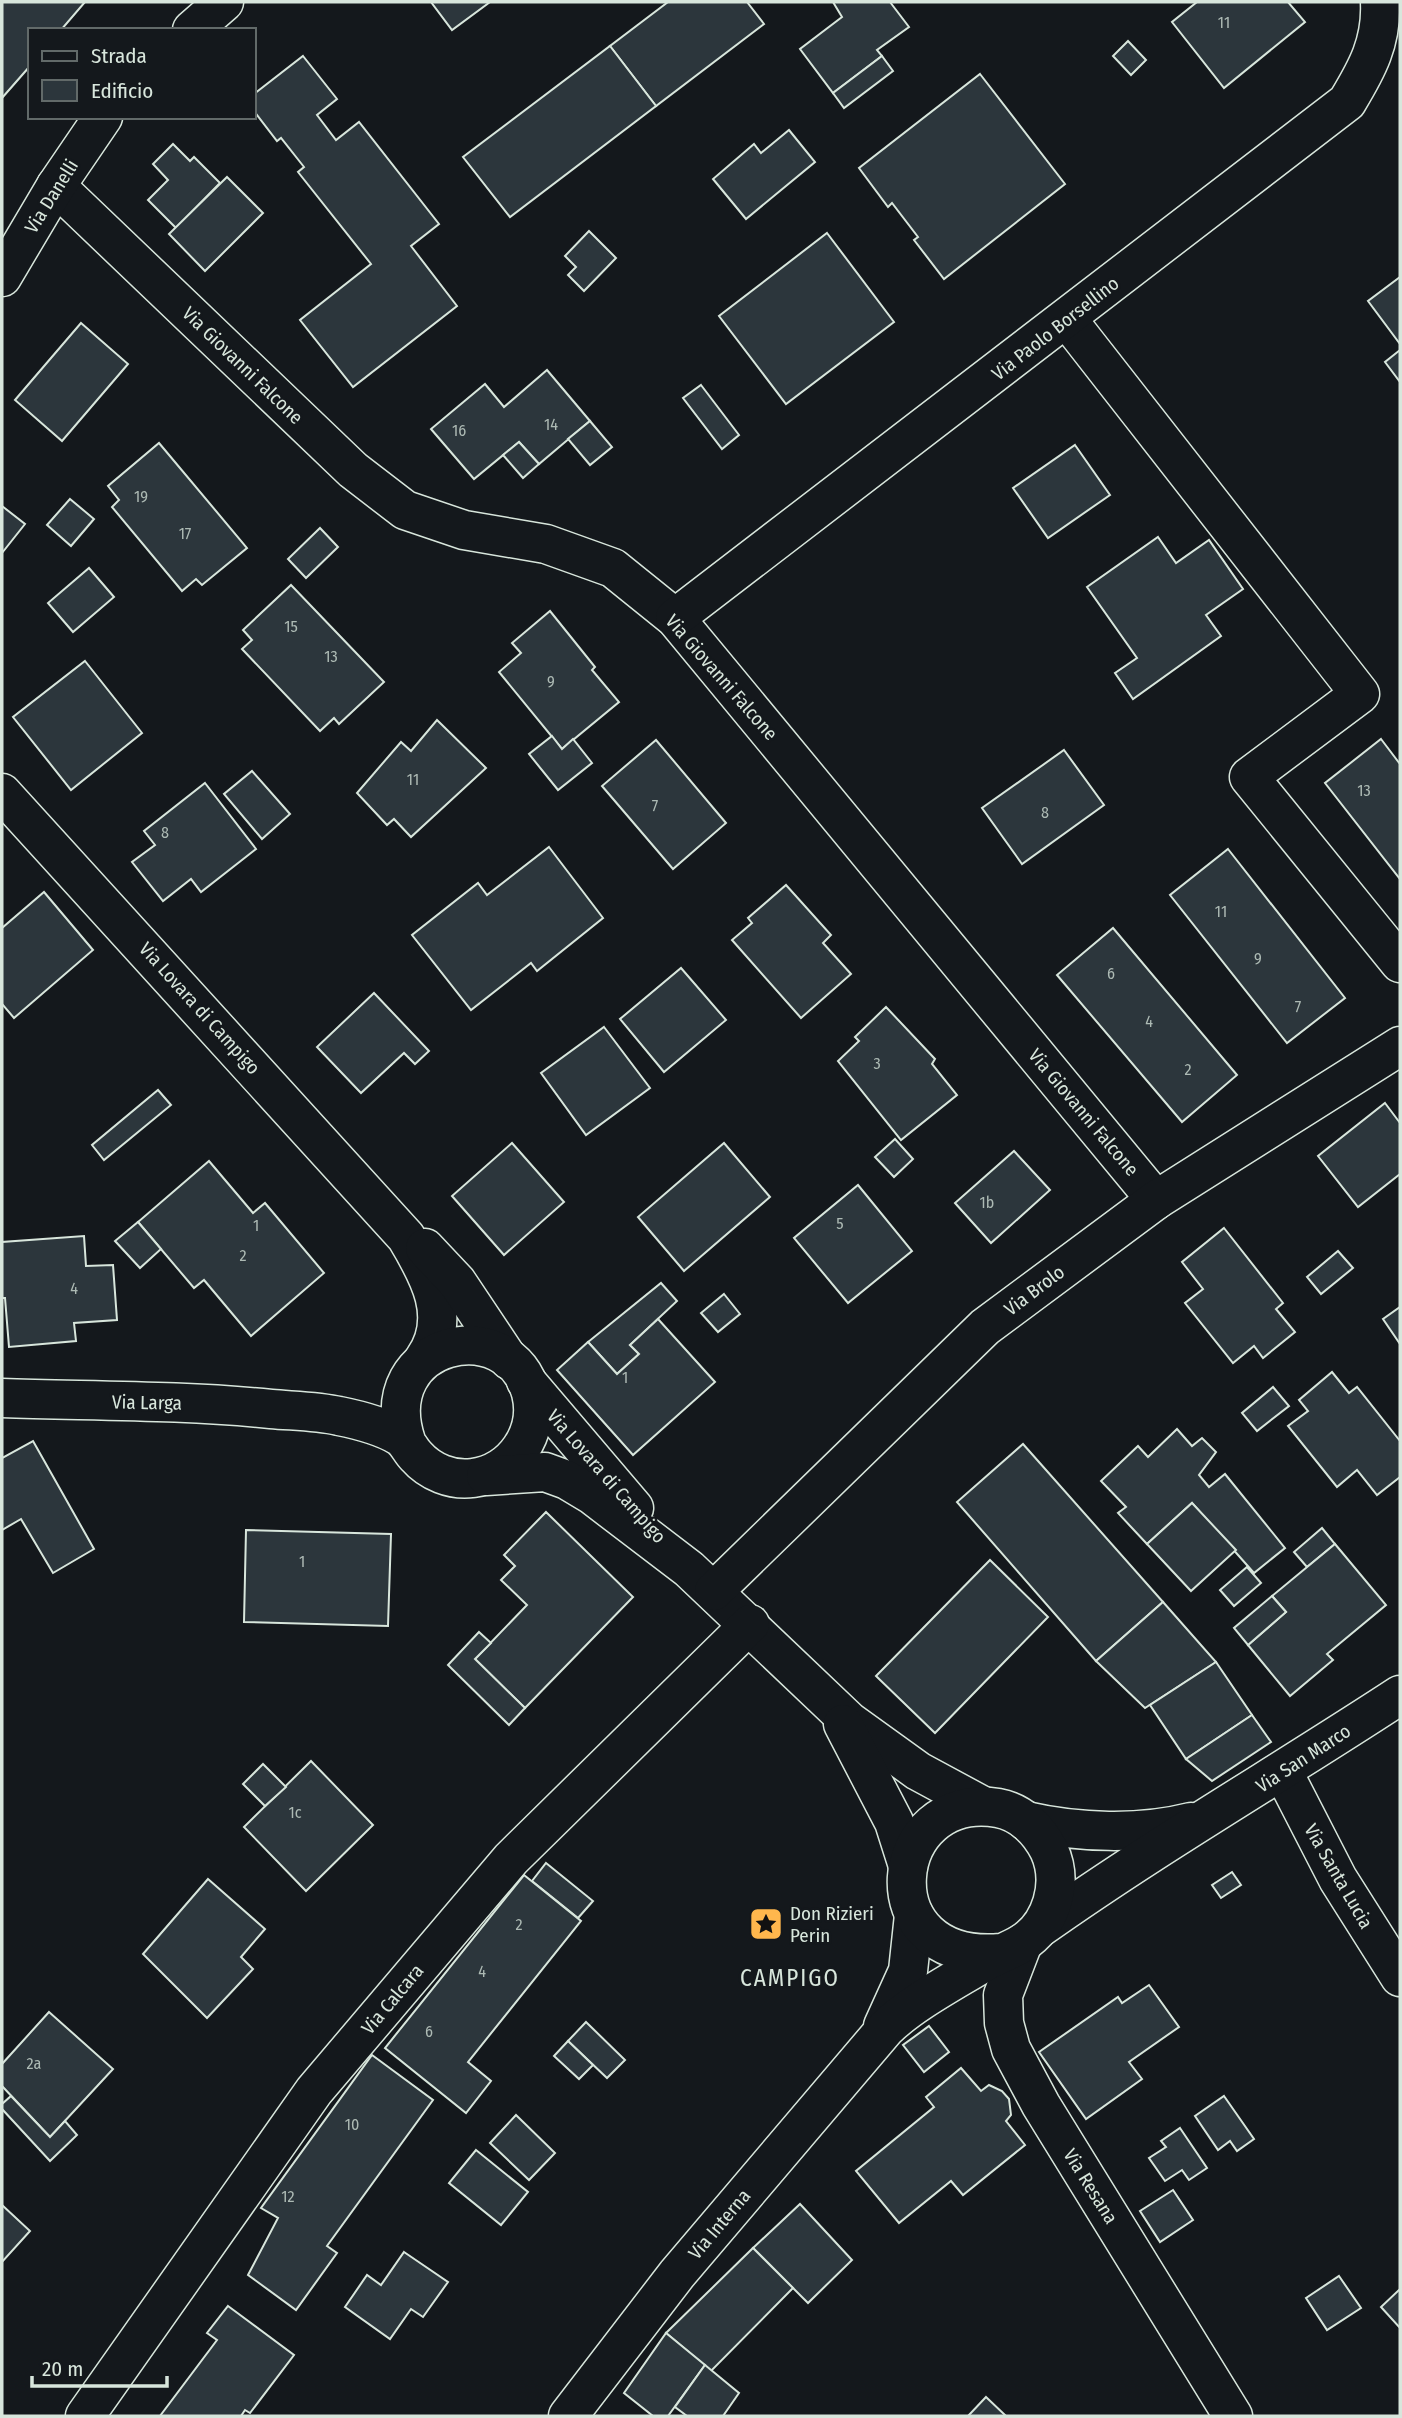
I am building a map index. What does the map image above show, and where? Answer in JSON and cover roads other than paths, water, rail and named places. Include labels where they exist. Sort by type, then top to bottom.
[{"type":"street","points":[[193,28],[225,2]]},
{"type":"street","name":"Via Paolo Borsellino","points":[[675,618],[1347,102],[1372,61],[1381,23],[1380,2]]},
{"type":"street","name":"Via Danelli","points":[[2,277],[56,186],[102,119]]},
{"type":"street","name":"Via Giovanni Falcone","points":[[56,186],[353,470],[405,510],[464,530],[546,544],[612,568],[675,618],[1156,1200]]},
{"type":"street","points":[[1067,319],[1360,694],[1248,777],[1400,962]]},
{"type":"street","name":"Via Lovara di Campigo","points":[[2,793],[396,1225],[446,1268],[518,1371],[645,1522],[701,1580]]},
{"type":"street","name":"Via Brolo","points":[[701,1580],[985,1327],[1156,1200],[1400,1046]]},
{"type":"street","name":"Via Lovara di Campigo","points":[[396,1225],[416,1254],[436,1299],[436,1338],[416,1369]]},
{"type":"street","points":[[474,1345],[518,1371],[533,1406],[530,1432],[514,1459],[486,1476],[471,1479],[440,1474],[426,1466],[406,1441],[399,1410],[416,1369],[448,1348],[474,1345]]},
{"type":"street","name":"Via Larga","points":[[292,1410],[333,1407],[356,1401],[416,1369]]},
{"type":"street","name":"Via Larga","points":[[2,1398],[206,1404],[292,1410],[357,1420],[406,1441]]},
{"type":"street","name":"Via Lovara di Campigo","points":[[486,1476],[523,1471],[545,1472],[559,1476],[592,1495],[701,1580],[750,1624],[833,1707],[918,1771],[981,1805]]},
{"type":"street","name":"Via Calcara","points":[[85,2416],[314,2091],[511,1859],[750,1624]]},
{"type":"street","name":"Via San Marco","points":[[1022,1941],[1203,1818],[1283,1772],[1400,1695]]},
{"type":"street","name":"Via Lovara di Campigo","points":[[833,1707],[888,1809],[908,1866]]},
{"type":"street","name":"Via Santa Lucia","points":[[1283,1772],[1338,1879],[1400,1977]]},
{"type":"street","points":[[922,1925],[951,1950],[976,1955],[1022,1941],[1052,1906],[1055,1871],[1043,1838],[1026,1821],[1005,1809],[981,1805],[957,1810],[934,1822],[917,1842],[908,1866],[907,1891],[922,1925],[1012,2049]]},
{"type":"street","name":"Via San Marco","points":[[1026,1821],[1095,1829],[1152,1828],[1203,1818]]},
{"type":"street","name":"Via Interna","points":[[877,2037],[908,1971],[922,1925]]},
{"type":"street","name":"Via Interna","points":[[569,2416],[677,2274],[877,2037],[909,2009],[1022,1941]]},
{"type":"street","name":"Via Resana","points":[[1022,1941],[1003,1995],[1004,2023],[1012,2049],[1041,2105],[1233,2416]]},
{"type":"place","name":"Don Rizieri Perin","points":[[766,1924]]},
{"type":"district","name":"CAMPIGO","points":[[790,1978]]}]
